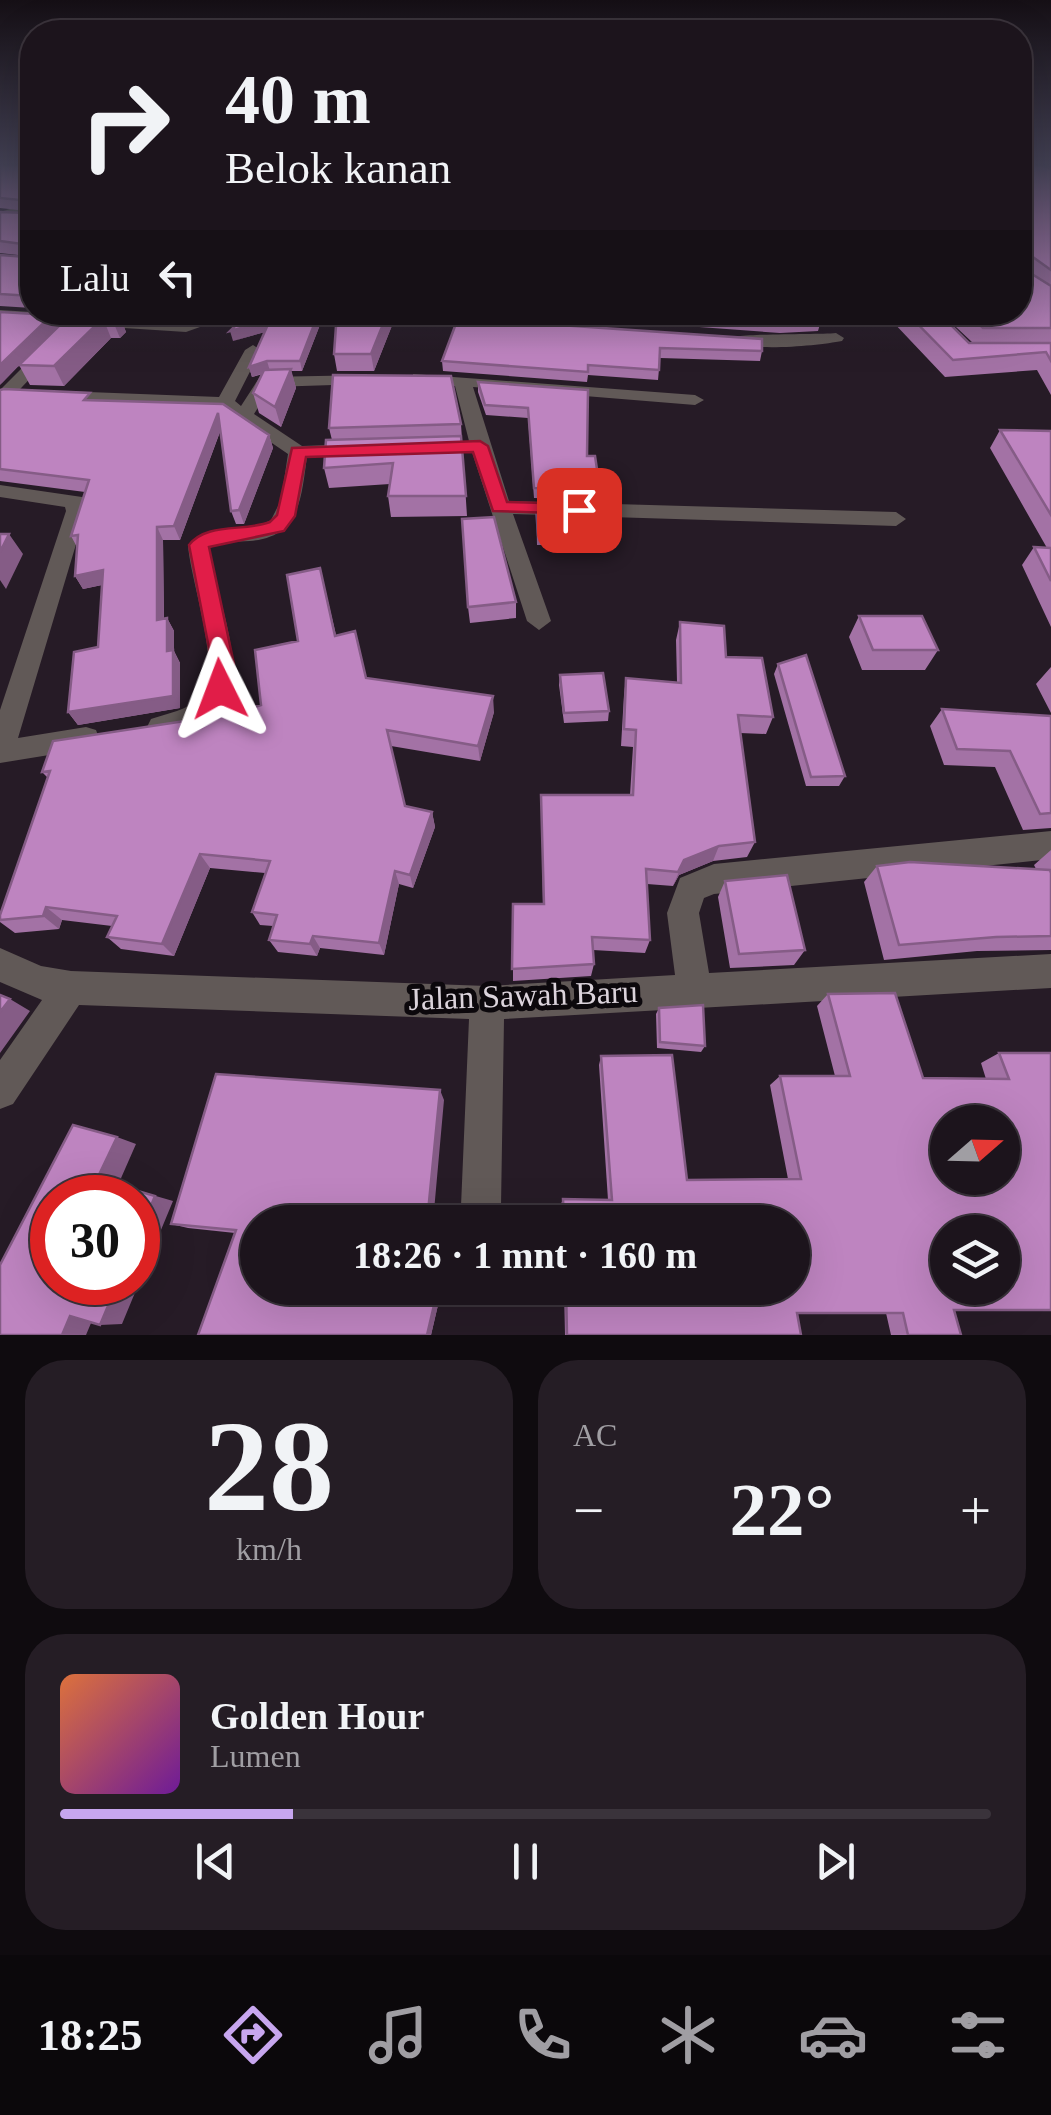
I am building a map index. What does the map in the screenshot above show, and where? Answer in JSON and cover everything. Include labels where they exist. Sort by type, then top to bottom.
[{"type":"street","points":[[20,396],[75,325]]},
{"type":"street","points":[[146,325],[195,325]]},
{"type":"street","points":[[704,337],[780,342],[831,332],[849,354]]},
{"type":"street","points":[[224,403],[253,350]]},
{"type":"street","points":[[244,416],[265,382],[462,380],[695,400]]},
{"type":"street","points":[[462,380],[480,446],[540,621]]},
{"type":"street","points":[[20,396],[224,403],[298,452],[480,446]]},
{"type":"street","points":[[0,492],[63,497],[75,502],[76,511],[0,752],[189,722],[210,706],[220,689],[223,664],[199,545],[206,538],[259,533],[277,526],[286,516],[298,452]]},
{"type":"street","points":[[500,507],[896,519]]},
{"type":"street","points":[[694,988],[683,912],[691,888],[714,879],[1051,845]]},
{"type":"street","name":"Jalan Sawah Baru","points":[[0,965],[40,983],[71,988],[487,1002],[1051,972]]},
{"type":"street","points":[[0,1090],[71,988]]},
{"type":"street","points":[[481,1205],[487,1002]]},
{"type":"building","points":[[0,226],[20,226],[20,244],[0,241]]},
{"type":"building","points":[[1032,226],[1051,226],[1051,270],[1032,256]]},
{"type":"building","points":[[0,255],[20,257],[20,295],[0,294]]},
{"type":"building","points":[[1032,274],[1051,286],[1051,328],[980,325],[1032,325]]},
{"type":"building","points":[[0,312],[20,313],[20,325],[42,325],[0,365]]},
{"type":"building","points":[[60,325],[96,325],[54,366],[19,365]]},
{"type":"building","points":[[268,325],[314,325],[300,361],[267,361],[249,367]]},
{"type":"building","points":[[336,325],[383,325],[371,354],[334,354]]},
{"type":"building","points":[[455,325],[559,325],[762,339],[762,351],[660,348],[659,370],[588,365],[588,372],[442,361]]},
{"type":"building","points":[[919,325],[951,325],[969,343],[1051,343],[1051,361],[1046,352],[953,360]]},
{"type":"building","points":[[291,369],[275,407],[253,393],[264,370]]},
{"type":"building","points":[[333,375],[451,376],[461,424],[329,428]]},
{"type":"building","points":[[478,382],[588,390],[587,456],[595,456],[600,489],[534,488],[528,408],[485,405]]},
{"type":"building","points":[[0,390],[90,393],[84,400],[223,404],[269,435],[239,510],[231,511],[218,413],[174,526],[157,527],[157,620],[167,618],[167,651],[173,650],[173,696],[68,712],[74,652],[98,647],[103,570],[75,576],[78,535],[71,536],[89,480],[0,469]]},
{"type":"building","points":[[1000,430],[1051,431],[1051,515]]},
{"type":"building","points":[[461,436],[466,496],[388,496],[393,463],[324,468],[326,440]]},
{"type":"building","points":[[536,508],[603,510],[606,534],[538,535]]},
{"type":"building","points":[[494,517],[516,602],[468,607],[462,519]]},
{"type":"building","points":[[0,534],[9,534],[0,552]]},
{"type":"building","points":[[1034,547],[1051,548],[1051,581]]},
{"type":"building","points":[[320,568],[335,636],[355,631],[366,678],[493,696],[478,746],[387,730],[405,806],[432,812],[410,875],[395,871],[379,943],[313,936],[310,944],[269,940],[277,915],[252,912],[270,861],[200,854],[162,944],[107,937],[117,916],[46,907],[43,916],[0,920],[50,771],[42,772],[53,741],[231,714],[261,705],[255,650],[298,641],[287,575]]},
{"type":"building","points":[[859,616],[922,616],[938,650],[873,650]]},
{"type":"building","points":[[680,622],[724,626],[726,657],[762,658],[773,717],[738,715],[755,842],[719,846],[684,860],[678,872],[646,869],[650,940],[592,937],[594,964],[512,969],[513,904],[544,904],[541,795],[633,795],[636,730],[624,729],[626,678],[681,683]]},
{"type":"building","points":[[806,655],[845,776],[811,777],[778,664]]},
{"type":"building","points":[[603,673],[609,711],[564,713],[560,675]]},
{"type":"building","points":[[942,709],[1051,716],[1051,813],[1040,814],[1010,751],[957,749]]},
{"type":"building","points":[[910,862],[1050,870],[1051,936],[899,945],[877,866]]},
{"type":"building","points":[[787,875],[805,950],[739,954],[725,881]]},
{"type":"building","points":[[895,993],[923,1078],[1009,1079],[999,1053],[1051,1053],[1051,1310],[954,1310],[961,1335],[908,1335],[903,1313],[797,1313],[801,1335],[567,1335],[566,1305],[810,1305],[810,1205],[563,1205],[563,1199],[612,1200],[601,1056],[672,1055],[687,1180],[801,1179],[780,1076],[850,1076],[828,994]]},
{"type":"building","points":[[0,995],[10,999],[0,1012]]},
{"type":"building","points":[[703,1005],[705,1046],[660,1042],[659,1008]]},
{"type":"building","points":[[216,1074],[440,1090],[429,1205],[240,1205],[240,1305],[434,1305],[427,1335],[198,1335],[236,1230],[171,1224]]},
{"type":"building","points":[[73,1125],[117,1137],[99,1175],[47,1175]]},
{"type":"building","points":[[30,1207],[30,1305],[108,1305],[100,1325],[70,1316],[62,1335],[0,1335],[0,1265]]},
{"type":"route","points":[[220,689],[223,664],[199,545],[206,538],[259,533],[277,526],[286,516],[298,452],[480,446],[500,507],[579,510]]}]
